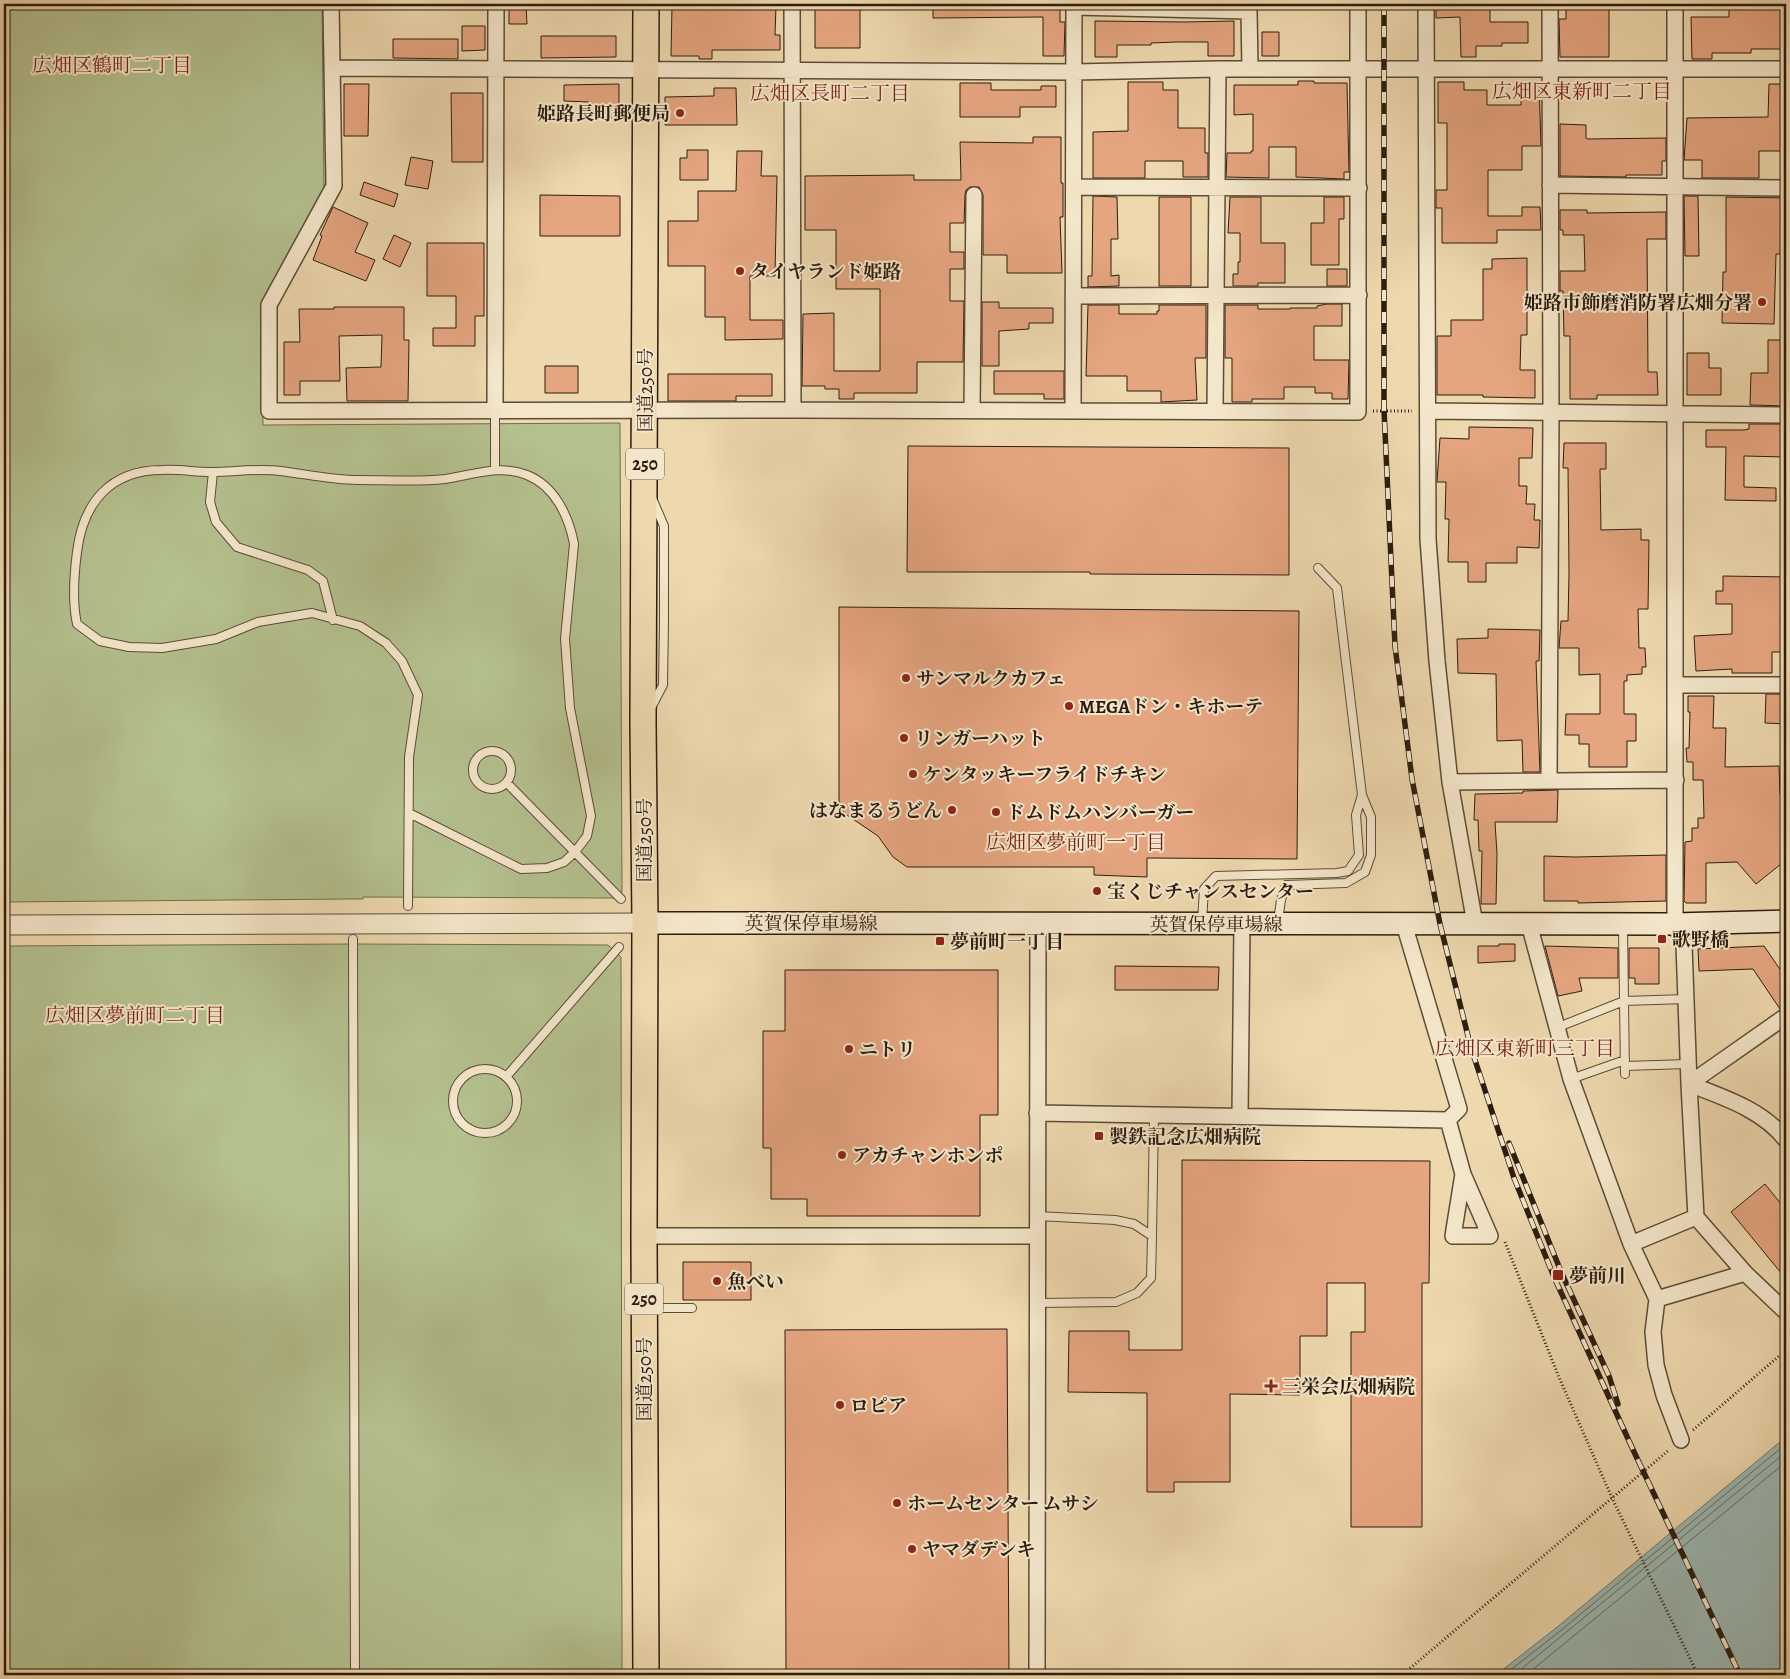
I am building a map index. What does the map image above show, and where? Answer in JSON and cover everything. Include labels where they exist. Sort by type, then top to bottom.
[{"type":"highway","name":"国道250号","points":[[646,4],[643,723],[646,1675]]},
{"type":"main road","name":"英賀保停車場線","points":[[645,923],[1675,924],[1786,921]]},
{"type":"street","points":[[331,4],[334,186],[269,305],[269,411],[972,410],[1358,412],[1358,4]]},
{"type":"street","points":[[495,410],[496,4]]},
{"type":"street","points":[[792,4],[792,410]]},
{"type":"street","points":[[1426,4],[1428,539],[1437,661],[1450,782],[1475,924]]},
{"type":"street","points":[[1549,780],[1551,414],[1550,4]]},
{"type":"street","points":[[1675,4],[1675,924],[1684,945],[1696,1217],[1745,1273],[1786,1312]]},
{"type":"street","points":[[1073,411],[1074,5],[1249,11],[1250,70]]},
{"type":"street","points":[[332,68],[1074,72],[1786,69]]},
{"type":"street","points":[[1215,411],[1218,70]]},
{"type":"street","points":[[1550,185],[1786,188]]},
{"type":"street","points":[[1074,187],[1358,188]]},
{"type":"street","points":[[972,410],[974,195]]},
{"type":"street","points":[[1073,296],[1358,295]]},
{"type":"street","points":[[1428,411],[1551,414],[1786,415]]},
{"type":"street","points":[[1676,685],[1786,685]]},
{"type":"street","points":[[1450,782],[1676,780]]},
{"type":"street","points":[[4,925],[645,923]]},
{"type":"street","points":[[1037,1675],[1038,924]]},
{"type":"street","points":[[1240,1116],[1242,924]]},
{"type":"street","points":[[1037,1113],[1448,1120],[1458,1109],[1404,924]]},
{"type":"street","points":[[1529,924],[1570,1079],[1631,1244],[1657,1299],[1653,1332],[1656,1365],[1664,1395],[1682,1440]]},
{"type":"street","points":[[1689,1084],[1786,1016]]},
{"type":"street","points":[[1689,1084],[1758,1114],[1780,1132],[1786,1140]]},
{"type":"street","points":[[1448,1120],[1463,1174],[1490,1236],[1453,1236],[1463,1174]]},
{"type":"street","points":[[1631,1244],[1696,1217]]},
{"type":"street","points":[[644,1236],[1037,1236]]},
{"type":"street","points":[[1657,1299],[1745,1273]]},
{"type":"lane","points":[[495,410],[495,469]]},
{"type":"lane","points":[[408,813],[521,869],[546,868],[564,862],[575,852],[587,836],[592,816],[570,708],[565,639],[574,544],[571,529],[560,504],[546,487],[528,475],[495,469],[444,479],[420,480],[336,480],[278,471],[213,472],[162,470],[145,471],[120,479],[103,492],[91,505],[83,521],[76,564],[74,609],[77,624],[100,641],[128,647],[162,648],[216,639],[258,622],[279,617],[312,613],[360,626],[386,643],[402,661],[418,695],[409,757],[408,813],[408,906]]},
{"type":"lane","points":[[213,472],[210,502],[216,522],[236,547],[308,570],[323,581],[333,620]]},
{"type":"lane","points":[[1278,924],[1281,900],[1286,885],[1346,883],[1366,872],[1371,855],[1371,817],[1362,795],[1337,588],[1318,568]]},
{"type":"lane","points":[[489,750],[502,753],[511,764],[510,777],[507,783],[502,787],[488,790],[477,782],[472,770],[477,757],[489,750]]},
{"type":"lane","points":[[507,783],[621,899]]},
{"type":"lane","points":[[1202,924],[1204,889],[1216,876],[1337,873],[1348,871],[1359,855],[1356,815],[1362,795]]},
{"type":"lane","points":[[1623,924],[1625,1067]]},
{"type":"lane","points":[[353,939],[355,1675]]},
{"type":"lane","points":[[506,1077],[619,947]]},
{"type":"lane","points":[[1556,1028],[1624,1001],[1686,999]]},
{"type":"lane","points":[[1570,1079],[1625,1067],[1688,1064]]},
{"type":"lane","points":[[488,1069],[506,1077],[513,1086],[516,1096],[516,1107],[509,1121],[497,1131],[486,1133],[475,1132],[466,1127],[458,1119],[454,1110],[455,1090],[460,1081],[468,1074],[477,1070],[488,1069]]},
{"type":"lane","points":[[1037,1302],[1116,1302],[1137,1294],[1151,1278],[1154,1115]]},
{"type":"lane","points":[[1037,1216],[1115,1220],[1134,1224],[1152,1236]]},
{"type":"lane","points":[[661,1308],[692,1308]]},
{"type":"path","points":[[1358,412],[1384,410],[1428,411]]},
{"type":"path","points":[[1490,1236],[1501,1234],[1558,1376],[1612,1498],[1698,1675]]},
{"type":"path","points":[[1402,1675],[1682,1440],[1786,1350]]},
{"type":"green space","points":[[4,4],[322,4],[324,189],[262,303],[263,425],[620,423],[622,892],[615,898],[363,897],[363,899],[4,902]]},
{"type":"green space","points":[[608,945],[621,957],[622,1675],[4,1675],[4,946]]},
{"type":"water","points":[[1786,1437],[1786,1675],[1496,1675],[1556,1628]]},
{"type":"building","points":[[509,4],[526,4],[527,24],[509,24]]},
{"type":"building","points":[[815,4],[860,4],[860,48],[815,48]]},
{"type":"building","points":[[933,4],[1060,4],[1060,22],[1065,22],[1064,56],[1043,56],[1043,17],[933,18]]},
{"type":"building","points":[[1436,4],[1490,4],[1490,22],[1528,22],[1528,43],[1476,46],[1476,57],[1461,57],[1460,17],[1436,18]]},
{"type":"building","points":[[1566,4],[1609,4],[1609,57],[1560,57],[1559,19],[1566,19]]},
{"type":"building","points":[[1729,4],[1786,4],[1786,49],[1751,49],[1751,53],[1712,53],[1712,59],[1692,59],[1691,17],[1729,17]]},
{"type":"building","points":[[672,6],[776,6],[775,35],[780,35],[780,50],[712,50],[712,59],[699,59],[699,56],[671,56]]},
{"type":"building","points":[[1095,21],[1234,21],[1234,56],[1208,56],[1208,42],[1176,42],[1151,43],[1151,45],[1117,45],[1117,57],[1095,57]]},
{"type":"building","points":[[462,26],[485,26],[485,50],[462,51]]},
{"type":"building","points":[[1262,32],[1279,32],[1279,56],[1262,56]]},
{"type":"building","points":[[541,36],[616,36],[616,57],[541,58]]},
{"type":"building","points":[[393,39],[458,39],[458,59],[393,58]]},
{"type":"building","points":[[1298,81],[1347,83],[1349,172],[1344,172],[1344,179],[1296,177],[1296,147],[1269,147],[1269,178],[1226,177],[1227,153],[1251,153],[1253,151],[1253,114],[1234,115],[1234,85],[1298,85]]},
{"type":"building","points":[[1128,82],[1163,82],[1163,90],[1178,90],[1178,128],[1205,128],[1205,153],[1208,153],[1208,177],[1183,177],[1183,161],[1145,161],[1145,178],[1093,178],[1093,132],[1128,131]]},
{"type":"building","points":[[1438,82],[1464,82],[1464,90],[1487,90],[1487,105],[1521,105],[1521,83],[1539,83],[1541,146],[1522,146],[1522,170],[1488,170],[1488,216],[1522,216],[1522,207],[1540,207],[1541,230],[1497,230],[1497,243],[1442,243],[1442,208],[1436,208],[1436,190],[1447,190],[1447,123],[1438,123]]},
{"type":"building","points":[[960,83],[991,83],[991,90],[1041,90],[1041,86],[1056,86],[1056,107],[1020,107],[1020,117],[960,117]]},
{"type":"building","points":[[344,84],[369,84],[368,136],[344,136]]},
{"type":"building","points":[[619,84],[619,118],[602,118],[602,114],[589,114],[589,102],[564,101],[564,85]]},
{"type":"building","points":[[1769,84],[1786,84],[1786,151],[1759,151],[1759,178],[1702,178],[1702,160],[1684,160],[1687,118],[1768,117]]},
{"type":"building","points":[[714,88],[736,88],[737,125],[665,125],[665,97],[714,96]]},
{"type":"building","points":[[451,93],[483,93],[483,162],[452,162]]},
{"type":"building","points":[[1560,124],[1586,125],[1587,139],[1666,138],[1666,161],[1662,161],[1662,175],[1626,175],[1626,177],[1560,176]]},
{"type":"building","points":[[1033,137],[1061,137],[1061,183],[1063,183],[1063,217],[1060,217],[1062,273],[1007,273],[1007,255],[983,255],[983,195],[979,187],[970,187],[966,190],[965,195],[964,223],[950,223],[950,252],[964,252],[964,269],[950,269],[950,301],[964,301],[963,362],[917,362],[917,393],[854,393],[854,399],[839,399],[839,389],[825,389],[825,386],[802,386],[803,314],[834,313],[834,371],[880,371],[880,289],[836,289],[836,230],[805,230],[805,176],[914,175],[914,180],[961,180],[960,142],[1033,143]]},
{"type":"building","points":[[687,150],[708,150],[708,180],[680,180],[680,158],[687,158]]},
{"type":"building","name":"タイヤランド姫路","points":[[737,151],[762,151],[761,176],[777,176],[775,276],[750,276],[750,320],[783,320],[783,339],[725,340],[725,317],[705,317],[705,266],[668,266],[668,221],[698,221],[698,191],[736,191]]},
{"type":"building","points":[[411,157],[433,161],[428,189],[405,185]]},
{"type":"building","points":[[364,182],[398,194],[394,207],[360,195]]},
{"type":"building","points":[[540,195],[620,196],[620,236],[540,236]]},
{"type":"building","points":[[1093,196],[1117,197],[1118,239],[1111,239],[1111,276],[1119,275],[1119,286],[1088,287],[1088,276],[1092,276]]},
{"type":"building","points":[[1684,196],[1698,196],[1699,256],[1685,256]]},
{"type":"building","points":[[1159,197],[1191,197],[1191,286],[1159,286]]},
{"type":"building","points":[[1230,197],[1261,197],[1261,243],[1285,243],[1285,283],[1258,283],[1258,286],[1233,286],[1233,274],[1238,274],[1238,262],[1240,262],[1240,233],[1228,233]]},
{"type":"building","points":[[1324,197],[1344,197],[1344,219],[1339,219],[1339,265],[1311,265],[1311,223],[1324,223]]},
{"type":"building","points":[[1726,197],[1786,198],[1786,254],[1776,254],[1774,324],[1722,323],[1723,272],[1726,272]]},
{"type":"building","points":[[333,207],[368,223],[355,252],[375,260],[366,281],[313,260],[322,236],[320,235]]},
{"type":"building","points":[[1560,210],[1587,210],[1587,213],[1666,212],[1666,239],[1647,239],[1648,372],[1657,372],[1658,395],[1597,395],[1597,399],[1570,399],[1570,336],[1564,336],[1563,291],[1560,291],[1560,271],[1585,271],[1584,235],[1563,235],[1563,230],[1560,230]]},
{"type":"building","points":[[394,235],[411,243],[400,267],[383,259]]},
{"type":"building","points":[[427,243],[484,243],[484,316],[475,316],[475,346],[433,346],[433,328],[456,328],[456,296],[427,296]]},
{"type":"building","points":[[1527,258],[1527,335],[1521,335],[1520,370],[1535,370],[1535,398],[1437,395],[1437,336],[1451,336],[1451,320],[1483,320],[1483,269],[1492,269],[1492,259]]},
{"type":"building","points":[[1327,269],[1347,269],[1347,286],[1327,286]]},
{"type":"building","points":[[982,302],[999,302],[999,308],[1053,308],[1053,323],[1029,323],[1029,329],[999,331],[999,366],[982,366]]},
{"type":"building","points":[[1342,304],[1342,326],[1314,326],[1314,360],[1349,360],[1348,399],[1332,399],[1332,393],[1315,393],[1315,387],[1284,387],[1284,399],[1252,399],[1252,402],[1232,402],[1232,358],[1225,358],[1225,305],[1258,305],[1258,309],[1290,309],[1317,308],[1317,306]]},
{"type":"building","points":[[1088,305],[1119,305],[1119,314],[1157,314],[1159,305],[1206,305],[1206,358],[1195,358],[1197,400],[1161,402],[1161,391],[1127,391],[1127,376],[1086,376]]},
{"type":"building","points":[[334,307],[404,307],[404,340],[409,340],[408,401],[347,401],[346,368],[381,367],[382,335],[339,336],[340,381],[300,381],[300,395],[284,395],[284,342],[300,342],[299,309],[334,309]]},
{"type":"building","points":[[1768,340],[1786,340],[1786,406],[1750,405],[1751,373],[1768,373]]},
{"type":"building","points":[[1687,353],[1709,353],[1709,368],[1721,368],[1721,395],[1687,395]]},
{"type":"building","points":[[545,366],[578,366],[578,393],[545,393]]},
{"type":"building","points":[[994,371],[1064,371],[1064,399],[1044,399],[1044,394],[994,394]]},
{"type":"building","points":[[668,374],[772,374],[772,396],[736,396],[736,401],[668,401]]},
{"type":"building","points":[[1749,424],[1786,424],[1786,457],[1744,456],[1744,487],[1776,488],[1776,501],[1725,500],[1726,447],[1706,447],[1706,430],[1744,430],[1749,429]]},
{"type":"building","points":[[1469,427],[1533,428],[1532,458],[1519,458],[1519,486],[1527,486],[1526,504],[1535,504],[1534,520],[1540,520],[1539,548],[1517,547],[1517,563],[1486,563],[1486,582],[1468,582],[1468,562],[1448,562],[1449,519],[1445,519],[1446,482],[1437,482],[1440,438],[1469,439]]},
{"type":"building","points":[[1564,443],[1606,443],[1606,469],[1600,469],[1601,530],[1641,529],[1641,540],[1649,540],[1648,609],[1638,609],[1639,648],[1645,648],[1646,667],[1642,667],[1642,674],[1627,675],[1627,681],[1624,681],[1624,714],[1636,714],[1636,741],[1627,741],[1627,767],[1589,767],[1589,744],[1579,744],[1579,735],[1565,735],[1566,714],[1600,714],[1600,674],[1579,675],[1579,648],[1559,648],[1561,621],[1568,621],[1568,468],[1563,468]]},
{"type":"building","points":[[908,446],[1289,448],[1289,575],[907,572]]},
{"type":"building","points":[[1723,576],[1786,577],[1786,652],[1772,652],[1772,673],[1732,673],[1732,669],[1696,671],[1694,636],[1732,634],[1732,604],[1716,604],[1716,591],[1723,591]]},
{"type":"building","name":"MEGAドン・キホーテ","points":[[839,607],[1299,611],[1297,859],[1147,858],[1147,877],[1094,875],[1094,867],[907,867],[893,857],[878,836],[844,813],[839,801]]},
{"type":"building","points":[[1488,629],[1540,630],[1539,661],[1536,661],[1540,772],[1523,772],[1522,740],[1497,741],[1496,674],[1458,673],[1457,639],[1488,638]]},
{"type":"building","points":[[1766,694],[1786,694],[1786,724],[1765,723]]},
{"type":"building","points":[[1688,696],[1714,696],[1713,728],[1726,728],[1725,767],[1779,766],[1780,795],[1784,795],[1784,816],[1786,816],[1786,860],[1756,884],[1737,862],[1706,863],[1706,903],[1686,903],[1684,901],[1685,842],[1692,841],[1692,828],[1698,828],[1698,818],[1704,818],[1703,780],[1693,780],[1693,762],[1687,762],[1686,748],[1689,748],[1690,712],[1688,712]]},
{"type":"building","points":[[1558,790],[1557,822],[1495,822],[1497,854],[1496,904],[1481,904],[1482,851],[1479,851],[1478,820],[1474,820],[1475,794]]},
{"type":"building","points":[[1666,855],[1666,901],[1578,903],[1578,901],[1544,901],[1544,856]]},
{"type":"building","points":[[1499,944],[1515,944],[1515,961],[1478,963],[1478,946],[1499,946]]},
{"type":"building","points":[[1545,946],[1618,948],[1618,978],[1579,978],[1582,991],[1558,996]]},
{"type":"building","points":[[1764,946],[1786,978],[1786,1007],[1780,1009],[1753,969],[1699,971],[1698,949]]},
{"type":"building","points":[[1629,948],[1659,948],[1659,984],[1635,984],[1635,978],[1629,978]]},
{"type":"building","points":[[1115,966],[1219,967],[1218,990],[1115,990]]},
{"type":"building","points":[[785,970],[998,970],[998,1115],[980,1115],[980,1216],[807,1216],[807,1199],[771,1199],[771,1148],[763,1148],[763,1031],[785,1031]]},
{"type":"building","points":[[1182,1160],[1430,1161],[1429,1283],[1422,1283],[1422,1527],[1351,1527],[1351,1332],[1365,1332],[1365,1283],[1327,1283],[1327,1336],[1300,1336],[1300,1395],[1230,1394],[1230,1482],[1174,1482],[1174,1492],[1147,1492],[1147,1393],[1068,1392],[1069,1331],[1129,1331],[1129,1350],[1182,1350]]},
{"type":"building","points":[[1765,1184],[1786,1210],[1786,1279],[1731,1212]]},
{"type":"building","name":"魚べい","points":[[683,1262],[751,1262],[751,1300],[683,1300]]},
{"type":"building","name":"ホームセンター ムサシ","points":[[1007,1329],[1009,1675],[786,1675],[785,1330]]},
{"type":"railway","points":[[1384,4],[1384,410],[1395,646],[1412,779],[1440,924],[1471,1048],[1514,1178],[1554,1277],[1635,1454],[1740,1675]]},
{"type":"railway","points":[[1509,1143],[1562,1274],[1609,1376],[1618,1404]]},
{"type":"place","name":"姫路長町郵便局","points":[[680,113]]},
{"type":"place","name":"タイヤランド姫路","points":[[740,271]]},
{"type":"place","name":"姫路市飾磨消防署広畑分署","points":[[1762,302]]},
{"type":"place","name":"サンマルクカフェ","points":[[906,678]]},
{"type":"place","name":"MEGAドン・キホーテ","points":[[1069,706]]},
{"type":"place","name":"リンガーハット","points":[[904,738]]},
{"type":"place","name":"ケンタッキーフライドチキン","points":[[913,774]]},
{"type":"place","name":"はなまるうどん","points":[[952,810]]},
{"type":"place","name":"ドムドムハンバーガー","points":[[996,812]]},
{"type":"place","name":"宝くじチャンスセンター","points":[[1097,891]]},
{"type":"place","name":"歌野橋","points":[[1662,939]]},
{"type":"place","name":"夢前町一丁目","points":[[940,941]]},
{"type":"place","name":"ニトリ","points":[[849,1049]]},
{"type":"place","name":"製鉄記念広畑病院","points":[[1099,1136]]},
{"type":"place","name":"アカチャンホンポ","points":[[842,1155]]},
{"type":"place","name":"夢前川","points":[[1558,1275]]},
{"type":"place","name":"魚べい","points":[[717,1281]]},
{"type":"place","name":"三栄会広畑病院","points":[[1271,1386]]},
{"type":"place","name":"ロピア","points":[[840,1405]]},
{"type":"place","name":"ホームセンター ムサシ","points":[[897,1503]]},
{"type":"place","name":"ヤマダデンキ","points":[[912,1549]]},
{"type":"district","name":"広畑区鶴町二丁目","points":[[112,65]]},
{"type":"district","name":"広畑区東新町二丁目","points":[[1582,91]]},
{"type":"district","name":"広畑区長町二丁目","points":[[830,93]]},
{"type":"district","name":"広畑区夢前町一丁目","points":[[1076,842]]},
{"type":"district","name":"広畑区夢前町二丁目","points":[[135,1015]]},
{"type":"district","name":"広畑区東新町三丁目","points":[[1525,1048]]}]
